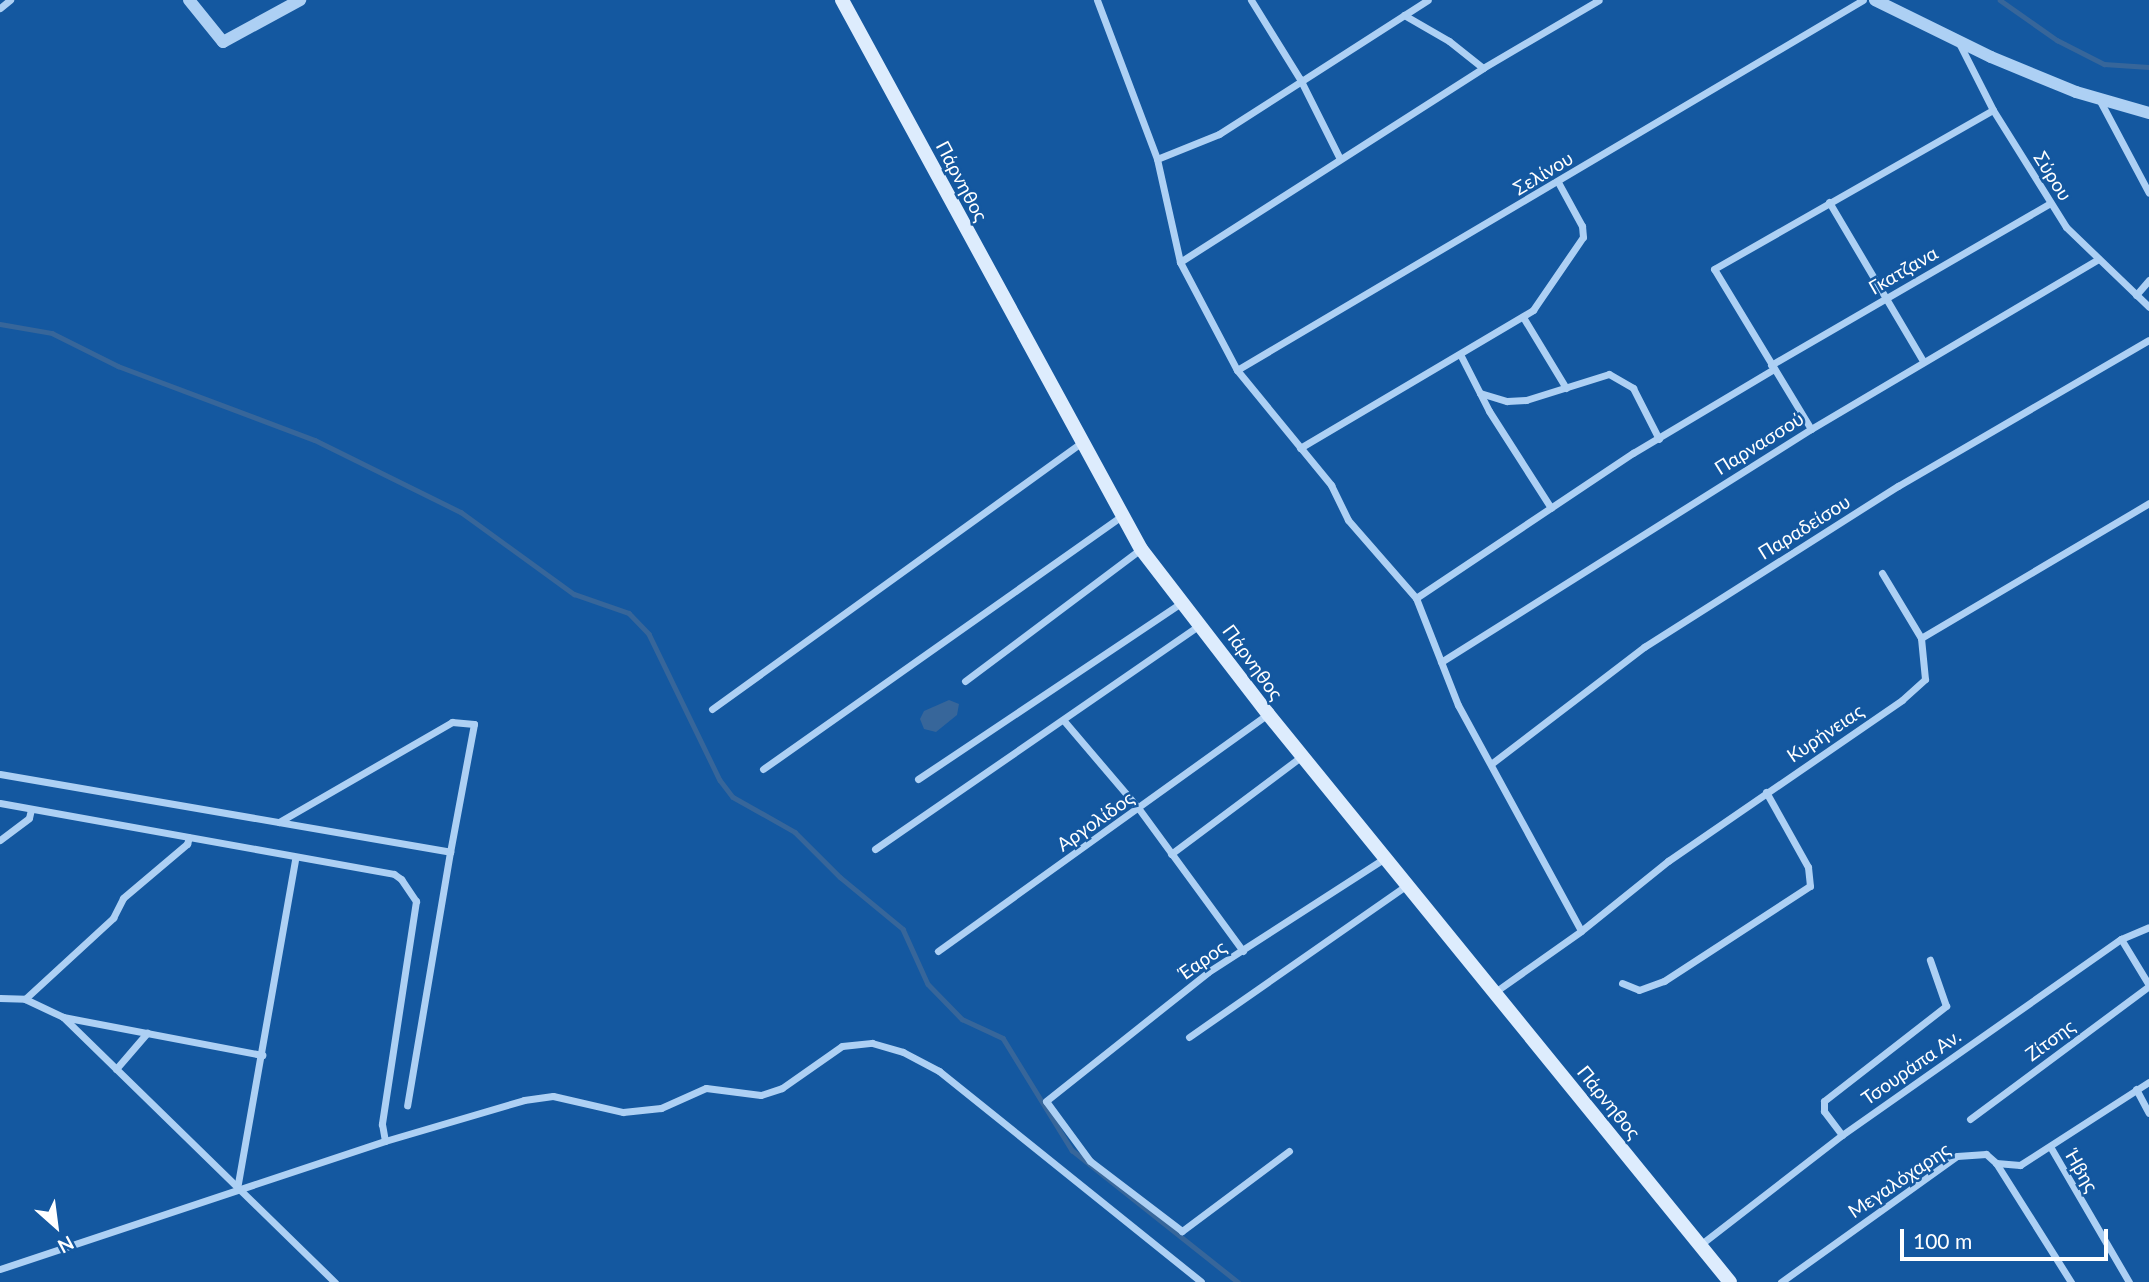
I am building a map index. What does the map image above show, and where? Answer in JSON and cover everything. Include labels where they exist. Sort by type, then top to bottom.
[{"type":"main road","name":"Πάρνηθος","points":[[842,0],[1080,444],[1141,549],[1202,624],[1268,714],[1730,1282]]},
{"type":"street","points":[[0,8],[10,0]]},
{"type":"street","points":[[189,0],[223,42],[300,0]]},
{"type":"street","points":[[1109,0],[1098,3],[1157,159],[1180,262],[1237,370],[1331,485],[1348,520],[1416,598],[1441,662],[1491,764],[1581,931]]},
{"type":"street","points":[[1251,0],[1300,79],[1340,159]]},
{"type":"street","points":[[1157,159],[1219,134],[1300,79],[1429,0]]},
{"type":"street","points":[[1180,262],[1483,68],[1598,0]]},
{"type":"street","name":"Σελίνου","points":[[1237,370],[1863,0]]},
{"type":"street","points":[[1875,0],[1958,42],[2099,98],[2149,113]]},
{"type":"street","points":[[1404,15],[1449,41],[1483,68]]},
{"type":"street","name":"Σύρου","points":[[1958,42],[1993,110],[2066,228],[2149,307]]},
{"type":"street","points":[[2099,98],[2149,193]]},
{"type":"street","points":[[1811,429],[1714,269],[1993,110]]},
{"type":"street","points":[[1300,448],[1534,310],[1584,237],[1582,226],[1558,182]]},
{"type":"street","points":[[1829,202],[1923,361]]},
{"type":"street","name":"Γκατζανα","points":[[1416,598],[1551,508],[1773,367],[1885,298],[2051,203]]},
{"type":"street","name":"Παρνασσού","points":[[1441,662],[1811,429],[2099,259]]},
{"type":"street","points":[[2136,295],[2149,280]]},
{"type":"street","points":[[1523,317],[1566,388]]},
{"type":"street","name":"Παραδείσου","points":[[1491,764],[1644,647],[1898,486],[2149,340]]},
{"type":"street","points":[[1460,354],[1480,393],[1551,508]]},
{"type":"street","points":[[1480,393],[1507,401],[1526,400],[1595,376],[1622,378],[1646,408],[1659,439]]},
{"type":"street","points":[[712,709],[1080,444]]},
{"type":"street","points":[[1882,573],[1921,638],[2149,503]]},
{"type":"street","points":[[763,769],[1122,516]]},
{"type":"street","points":[[965,681],[1141,549]]},
{"type":"street","points":[[918,779],[1182,602]]},
{"type":"street","points":[[875,849],[1065,722],[1202,624]]},
{"type":"street","name":"Κυρήνειας","points":[[1495,993],[1581,931],[1668,861],[1902,700],[1925,679],[1921,638]]},
{"type":"street","name":"Αργολίδος","points":[[938,951],[1268,714]]},
{"type":"street","points":[[279,822],[452,722],[474,724],[407,1105]]},
{"type":"street","points":[[1065,722],[1139,809],[1242,951]]},
{"type":"street","points":[[1171,854],[1302,756]]},
{"type":"street","points":[[0,774],[450,852]]},
{"type":"street","points":[[1622,983],[1639,990],[1664,981],[1810,886],[1808,867],[1766,792]]},
{"type":"street","points":[[0,803],[295,859],[394,874],[416,901],[382,1124],[385,1141]]},
{"type":"street","points":[[0,840],[29,818],[31,809]]},
{"type":"street","points":[[25,999],[113,918],[123,898],[187,844],[189,837]]},
{"type":"street","name":"Έαρος","points":[[1289,1151],[1182,1231],[1090,1161],[1046,1101],[1208,972],[1385,858]]},
{"type":"street","points":[[237,1189],[295,859]]},
{"type":"street","points":[[1189,1037],[1407,885]]},
{"type":"street","name":"Τσουράπα Αν.","points":[[1699,1245],[1842,1135],[2122,939],[2149,927]]},
{"type":"street","points":[[2122,939],[2149,986]]},
{"type":"street","points":[[1842,1135],[1824,1111],[1824,1101],[1946,1006],[1930,960]]},
{"type":"street","name":"Ζίτσης","points":[[1970,1119],[2149,986]]},
{"type":"street","points":[[0,998],[25,999],[63,1017],[262,1055]]},
{"type":"street","points":[[63,1017],[335,1282]]},
{"type":"street","points":[[116,1069],[147,1033]]},
{"type":"street","points":[[0,1269],[385,1141],[524,1100],[553,1096],[624,1112],[661,1108],[706,1088],[772,1093],[842,1046],[872,1043],[904,1052],[939,1071],[1201,1282]]},
{"type":"street","name":"Μεγαλόχαρης","points":[[1781,1282],[1957,1156],[1986,1154],[1996,1163],[2020,1165],[2051,1148],[2149,1082]]},
{"type":"street","points":[[2136,1089],[2149,1113]]},
{"type":"street","name":"Ήβης","points":[[2051,1148],[2129,1282]]},
{"type":"street","points":[[1996,1163],[2071,1282]]},
{"type":"water","points":[[949,700],[959,704],[957,715],[936,732],[924,729],[920,719],[924,711]]},
{"type":"waterway","points":[[2000,0],[2057,40],[2104,64],[2149,67]]},
{"type":"waterway","points":[[0,324],[52,333],[118,366],[315,440],[461,512],[574,594],[629,613],[649,634],[720,780],[733,797],[795,832],[840,877],[903,929],[928,984],[962,1019],[1003,1038],[1072,1150],[1238,1282]]}]
